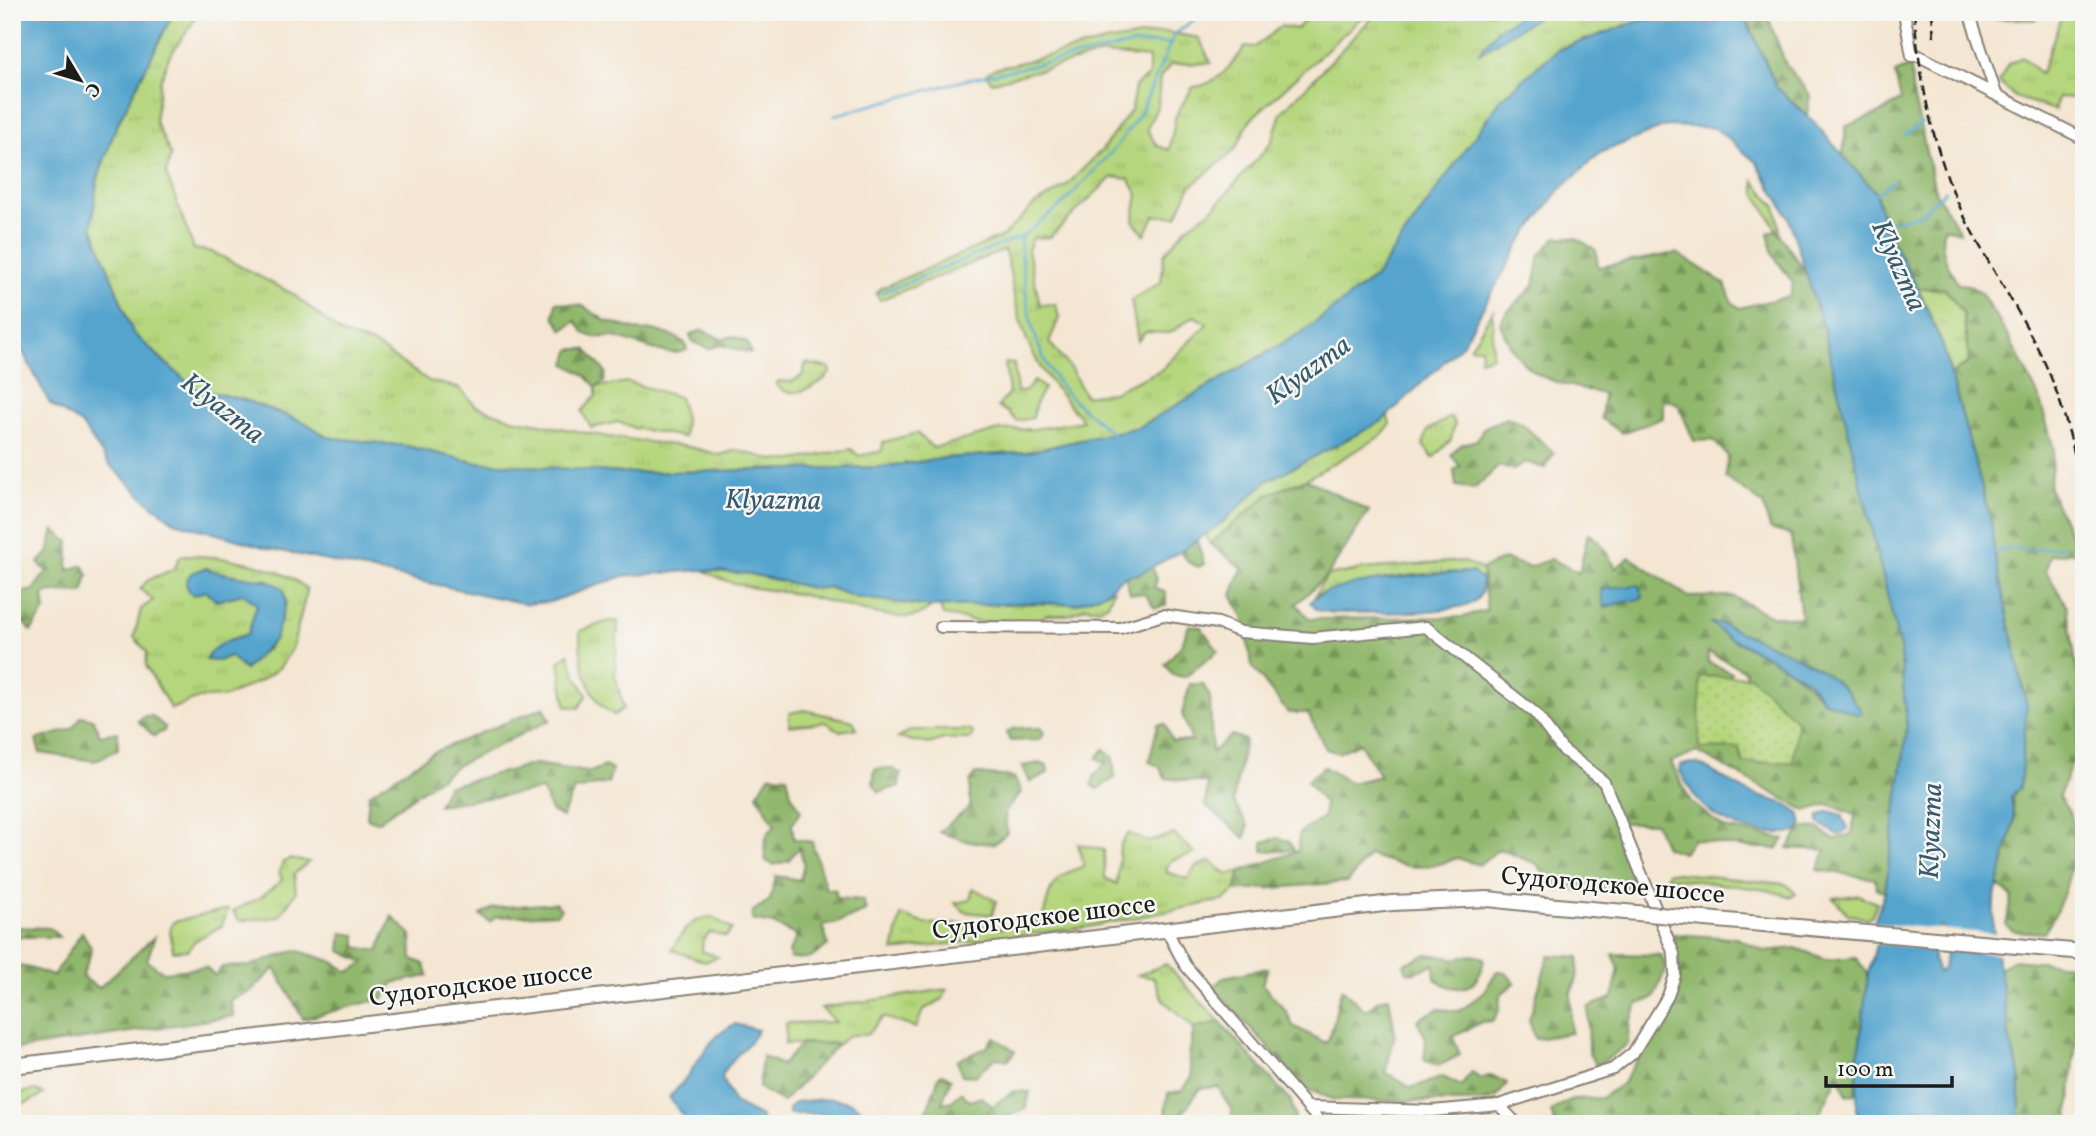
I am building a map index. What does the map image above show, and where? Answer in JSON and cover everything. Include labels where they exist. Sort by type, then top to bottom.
[{"type":"main road","name":"Судогодское шоссе","points":[[12,1066],[1436,898],[1488,899],[2084,952]]},
{"type":"street","points":[[1904,12],[1912,56],[1917,55],[2084,139]]},
{"type":"street","points":[[1969,12],[1996,94]]},
{"type":"street","points":[[941,627],[1119,628],[1163,615],[1218,623],[1241,632],[1313,638],[1426,627],[1535,713],[1562,749],[1604,782],[1674,954],[1675,975],[1668,996],[1633,1053],[1613,1069],[1499,1105],[1432,1111],[1308,1107]]},
{"type":"street","points":[[1166,929],[1185,965],[1322,1124]]},
{"type":"street","points":[[1499,1105],[1517,1124]]},
{"type":"green space","points":[[174,12],[200,12],[169,57],[160,82],[155,121],[171,155],[166,173],[194,249],[213,252],[293,294],[341,333],[375,345],[429,381],[459,388],[476,406],[513,419],[608,437],[690,447],[720,455],[736,450],[774,460],[794,460],[851,449],[859,456],[882,451],[883,442],[917,433],[933,448],[1000,430],[1034,429],[1083,421],[1049,380],[1033,355],[1021,323],[1004,250],[880,300],[876,294],[881,288],[1003,236],[1034,205],[1066,186],[1101,151],[1131,110],[1135,86],[1149,75],[1149,58],[1103,54],[992,82],[986,74],[994,69],[1104,42],[1166,32],[1199,38],[1211,63],[1171,64],[1160,78],[1158,105],[1147,129],[1157,146],[1169,150],[1176,115],[1193,87],[1209,83],[1230,67],[1245,46],[1255,47],[1281,26],[1297,29],[1305,20],[1300,12],[1678,12],[1633,23],[1557,50],[1501,99],[1375,277],[1307,329],[1139,427],[1027,452],[945,458],[881,467],[623,473],[474,462],[406,446],[327,437],[306,423],[242,399],[195,389],[133,333],[92,226],[97,181],[115,129]],"holes":[[[1362,17],[1372,18],[1281,113],[1271,143],[1213,209],[1187,227],[1164,254],[1161,282],[1131,300],[1138,341],[1145,332],[1170,333],[1194,316],[1207,324],[1161,370],[1113,392],[1085,396],[1071,369],[1049,342],[1059,318],[1056,304],[1040,305],[1028,250],[1033,238],[1050,237],[1112,177],[1129,179],[1138,195],[1133,221],[1145,235],[1154,216],[1177,216],[1190,187],[1235,150],[1250,120]]]},
{"type":"green space","points":[[1744,12],[1766,12],[1786,65],[1810,95],[1807,115],[1777,88]]},
{"type":"green space","points":[[1980,12],[2043,12],[2035,20],[1987,18]]},
{"type":"green space","points":[[2063,12],[2075,12],[2074,98],[2058,97],[2055,110],[2015,97],[1999,82],[2008,64],[2022,57],[2041,74]]},
{"type":"green space","points":[[1911,66],[1912,90],[1935,191],[1960,232],[1944,228],[1942,243],[1945,257],[1958,284],[1968,285],[1981,293],[2007,334],[2039,397],[2054,449],[2049,488],[2078,552],[2050,555],[2046,571],[2067,606],[2082,702],[2076,752],[2059,797],[2070,814],[2074,829],[2072,860],[2064,893],[2044,933],[2013,931],[2006,925],[2012,896],[1997,885],[2014,822],[1991,521],[1951,375],[1969,362],[1963,313],[1945,289],[1918,288],[1884,226],[1876,193],[1843,155],[1846,126],[1880,113],[1901,100],[1895,73]]},
{"type":"green space","points":[[1754,181],[1776,207],[1781,237],[1755,192]]},
{"type":"green space","points":[[1776,229],[1806,273],[1824,330],[1900,648],[1907,728],[1885,892],[1876,888],[1875,879],[1818,870],[1826,850],[1788,848],[1802,827],[1818,828],[1834,840],[1852,834],[1855,815],[1828,804],[1806,811],[1697,752],[1671,762],[1691,802],[1724,828],[1784,839],[1777,849],[1732,846],[1693,839],[1683,853],[1665,847],[1655,823],[1621,823],[1634,889],[1556,890],[1537,864],[1499,849],[1479,865],[1457,858],[1433,866],[1413,867],[1369,855],[1348,882],[1235,891],[1241,871],[1298,851],[1299,833],[1324,817],[1324,803],[1307,781],[1324,767],[1351,783],[1380,776],[1360,743],[1338,753],[1326,749],[1308,713],[1288,713],[1252,666],[1243,617],[1232,595],[1242,568],[1210,544],[1269,494],[1306,479],[1369,511],[1327,576],[1296,604],[1310,619],[1463,617],[1487,610],[1482,569],[1504,559],[1529,567],[1551,559],[1579,573],[1588,533],[1599,541],[1616,568],[1630,557],[1689,597],[1732,596],[1771,616],[1801,618],[1791,535],[1770,529],[1763,504],[1726,478],[1728,456],[1713,440],[1694,441],[1678,404],[1663,398],[1663,418],[1622,433],[1601,418],[1604,394],[1553,381],[1528,367],[1508,342],[1500,323],[1507,312],[1534,286],[1540,255],[1556,237],[1576,238],[1596,250],[1598,267],[1677,253],[1725,284],[1732,302],[1739,308],[1790,296],[1793,283],[1773,255],[1768,233]],"holes":[[[1712,623],[1806,661],[1824,701],[1791,671],[1731,638]],[[1708,652],[1746,671],[1742,688],[1729,678],[1732,673],[1708,662]]]},
{"type":"green space","points":[[1918,288],[1945,289],[1963,313],[1969,362],[1951,375],[1943,346]]},
{"type":"green space","points":[[556,302],[583,306],[606,321],[641,331],[653,330],[673,336],[685,343],[687,350],[671,353],[613,337],[593,337],[585,333],[576,321],[563,330],[554,316]]},
{"type":"green space","points":[[1493,311],[1492,356],[1480,360],[1481,348],[1470,348]]},
{"type":"green space","points":[[702,330],[721,339],[733,336],[747,342],[751,353],[721,345],[709,349],[693,342],[690,335]]},
{"type":"green space","points":[[571,349],[586,349],[606,373],[604,382],[596,387],[585,375],[566,364]]},
{"type":"green space","points":[[806,363],[830,368],[831,372],[820,382],[804,390],[781,390],[776,384],[779,381],[791,382],[802,376]]},
{"type":"green space","points":[[1005,363],[1014,364],[1017,392],[1026,391],[1034,381],[1044,388],[1036,402],[1033,418],[1016,421],[1008,412],[998,407],[1009,393]]},
{"type":"green space","points":[[627,382],[679,397],[685,418],[684,437],[634,428],[618,422],[591,428],[582,411],[596,396],[596,387]]},
{"type":"green space","points":[[1388,416],[1390,425],[1381,436],[1306,479],[1269,494],[1210,544],[1205,535],[1267,481]]},
{"type":"green space","points":[[1451,417],[1455,423],[1451,440],[1433,458],[1423,445],[1428,430]]},
{"type":"green space","points":[[1506,418],[1521,423],[1554,453],[1545,468],[1525,462],[1514,470],[1499,466],[1474,489],[1456,486],[1454,470],[1460,466],[1451,455],[1460,445],[1477,440],[1483,428]]},
{"type":"green space","points":[[54,530],[69,542],[68,570],[83,565],[88,575],[83,593],[51,592],[43,595],[45,611],[31,631],[12,611],[12,591],[32,591],[47,571],[38,563],[48,553]]},
{"type":"green space","points":[[1197,540],[1204,564],[1199,567],[1191,564],[1180,552]]},
{"type":"green space","points":[[180,556],[216,557],[248,562],[293,579],[306,588],[306,595],[292,649],[279,668],[262,680],[225,697],[199,698],[171,709],[146,666],[147,652],[134,637],[141,609],[153,600],[140,589],[148,580],[174,569]],"holes":[[[206,568],[224,576],[269,580],[268,649],[256,656],[245,670],[230,656],[218,661],[206,659],[228,640],[248,634],[257,604],[243,594],[216,601],[206,591]]]},
{"type":"green space","points":[[1461,561],[1482,569],[1482,580],[1472,572],[1433,573],[1373,581],[1315,595],[1327,576],[1364,569]]},
{"type":"green space","points":[[1152,567],[1157,579],[1154,588],[1166,593],[1166,606],[1155,608],[1145,594],[1130,593],[1125,576]]},
{"type":"green space","points":[[703,570],[750,574],[816,589],[828,587],[854,597],[932,607],[915,616],[889,616],[802,595],[739,585]]},
{"type":"green space","points":[[1114,589],[1108,604],[1099,609],[1085,607],[1069,615],[1046,615],[1038,623],[979,622],[943,615],[940,606],[1075,604]]},
{"type":"green space","points":[[609,621],[618,621],[615,675],[624,708],[614,715],[605,709],[592,690],[583,666],[580,642],[580,631]]},
{"type":"green space","points":[[1189,625],[1201,627],[1218,651],[1185,677],[1173,675],[1165,664],[1181,646]]},
{"type":"green space","points":[[569,654],[575,674],[587,695],[579,708],[566,706],[559,662]]},
{"type":"green space","points":[[1750,676],[1797,721],[1793,762],[1743,763],[1739,748],[1699,749],[1700,677]]},
{"type":"green space","points":[[1190,684],[1203,684],[1210,697],[1212,752],[1232,735],[1245,740],[1233,801],[1248,826],[1245,838],[1205,805],[1208,783],[1165,778],[1159,766],[1149,762],[1158,724],[1165,724],[1172,741],[1192,741],[1182,714]]},
{"type":"green space","points":[[544,707],[550,720],[458,765],[377,822],[367,818],[369,794],[434,752]]},
{"type":"green space","points":[[804,710],[853,721],[857,728],[840,731],[826,722],[789,726],[789,713]]},
{"type":"green space","points":[[82,716],[93,719],[100,735],[118,732],[118,749],[95,761],[40,753],[36,740],[72,729]]},
{"type":"green space","points":[[144,716],[152,716],[165,727],[164,731],[154,736],[138,721]]},
{"type":"green space","points":[[1015,728],[1041,728],[1044,734],[1039,740],[1010,741],[1006,733]]},
{"type":"green space","points":[[911,730],[970,730],[973,733],[970,739],[944,739],[929,744],[898,738]]},
{"type":"green space","points":[[1104,749],[1113,757],[1115,778],[1098,789],[1092,785],[1094,776],[1105,764],[1097,758]]},
{"type":"green space","points":[[1041,763],[1047,766],[1048,773],[1030,782],[1022,766]]},
{"type":"green space","points":[[535,764],[590,772],[605,766],[612,770],[608,783],[574,790],[562,817],[551,811],[542,790],[438,805],[447,786]]},
{"type":"green space","points":[[891,768],[901,774],[899,786],[879,792],[873,783],[875,769]]},
{"type":"green space","points":[[976,774],[1014,777],[1021,792],[1005,812],[1007,833],[994,844],[970,842],[939,832],[970,807],[970,781]]},
{"type":"green space","points":[[770,775],[787,776],[791,794],[801,811],[792,824],[794,839],[812,842],[826,889],[836,890],[836,898],[863,900],[866,911],[834,924],[823,925],[828,945],[811,958],[790,959],[789,952],[797,936],[773,924],[752,920],[753,911],[770,900],[776,876],[800,880],[804,863],[799,847],[788,861],[774,865],[766,861],[765,842],[775,825],[757,794]]},
{"type":"green space","points":[[1129,833],[1148,842],[1174,834],[1195,853],[1170,861],[1166,872],[1188,879],[1195,867],[1211,861],[1227,875],[1241,871],[1235,891],[1224,900],[1088,927],[893,951],[901,915],[926,924],[973,923],[1000,928],[1042,920],[1050,892],[1058,879],[1084,866],[1078,844],[1104,850],[1105,878],[1117,884],[1120,845]]},
{"type":"green space","points":[[1278,838],[1289,841],[1294,850],[1263,851],[1263,842]]},
{"type":"green space","points":[[290,859],[309,862],[294,874],[296,892],[279,917],[239,921],[233,911],[261,897],[282,880],[279,872],[283,862]]},
{"type":"green space","points":[[1668,872],[1786,884],[1796,894],[1792,897],[1767,890],[1666,877]]},
{"type":"green space","points":[[973,888],[996,901],[992,915],[965,912],[955,903],[970,900]]},
{"type":"green space","points":[[1858,895],[1877,903],[1872,915],[1866,919],[1848,914],[1833,898]]},
{"type":"green space","points":[[555,903],[561,909],[557,914],[495,917],[490,922],[480,915],[493,908]]},
{"type":"green space","points":[[228,909],[222,926],[196,940],[188,950],[173,951],[170,931],[173,922]]},
{"type":"green space","points":[[392,916],[411,935],[412,959],[424,964],[428,976],[393,983],[384,998],[303,1019],[275,968],[250,992],[230,1000],[234,1016],[12,1050],[12,965],[53,976],[82,932],[92,949],[82,977],[99,988],[155,936],[147,961],[164,972],[206,967],[215,976],[222,967],[250,966],[296,950],[331,961],[349,972],[365,962],[340,951],[342,933],[356,935],[356,947],[378,951]]},
{"type":"green space","points":[[712,917],[732,929],[726,937],[710,932],[703,940],[702,951],[718,957],[705,962],[672,950],[692,923]]},
{"type":"green space","points":[[12,927],[50,928],[59,937],[12,937]]},
{"type":"green space","points":[[1673,934],[1737,938],[1764,951],[1796,948],[1828,960],[1855,957],[1868,974],[1855,1094],[1847,1096],[1839,1075],[1820,1112],[1825,1124],[1555,1124],[1551,1111],[1572,1099],[1601,1098],[1623,1083],[1673,999],[1680,977]]},
{"type":"green space","points":[[1428,954],[1458,959],[1471,955],[1484,958],[1478,977],[1473,983],[1460,988],[1435,979],[1434,964],[1414,973],[1407,972],[1404,964]]},
{"type":"green space","points":[[1613,954],[1661,955],[1666,968],[1654,998],[1638,1004],[1631,1019],[1628,1044],[1597,1066],[1589,1054],[1588,1007],[1612,998],[1619,969]]},
{"type":"green space","points":[[1549,955],[1579,957],[1577,979],[1571,993],[1571,1033],[1535,1039],[1529,1020]]},
{"type":"green space","points":[[2012,960],[2083,966],[2068,1124],[2020,1124],[2020,1073],[2010,1042],[1998,970]]},
{"type":"green space","points":[[1166,964],[1220,1022],[1194,1028],[1163,1000],[1154,978],[1138,975]]},
{"type":"green space","points":[[1268,968],[1262,984],[1286,1011],[1293,1026],[1326,1043],[1332,1031],[1342,989],[1366,1011],[1377,1001],[1389,997],[1395,1033],[1386,1072],[1411,1088],[1443,1077],[1461,1086],[1472,1072],[1480,1079],[1491,1075],[1507,1083],[1497,1097],[1483,1102],[1335,1100],[1306,1089],[1213,987],[1224,977]]},
{"type":"green space","points":[[1497,971],[1505,972],[1515,983],[1500,995],[1499,1010],[1493,1021],[1481,1022],[1453,1037],[1460,1055],[1438,1066],[1424,1060],[1426,1038],[1417,1020],[1438,1009],[1460,1011],[1484,992]]},
{"type":"green space","points":[[947,989],[943,999],[923,1010],[916,1028],[883,1017],[866,1035],[850,1035],[838,1044],[785,1044],[786,1023],[836,1022],[821,1008]]},
{"type":"green space","points":[[1220,1022],[1291,1101],[1296,1124],[1232,1124],[1232,1111],[1218,1087],[1199,1089],[1181,1117],[1165,1114],[1168,1093],[1181,1091],[1192,1077],[1189,1057],[1194,1028]]},
{"type":"green space","points":[[994,1037],[1015,1051],[1009,1060],[995,1058],[975,1076],[962,1075],[957,1060],[986,1048]]},
{"type":"green space","points":[[802,1043],[838,1044],[783,1102],[759,1088],[762,1056],[782,1065]]},
{"type":"green space","points":[[943,1074],[951,1079],[942,1103],[952,1101],[961,1092],[970,1101],[981,1097],[993,1106],[1013,1091],[1030,1092],[1026,1108],[993,1124],[985,1124],[971,1114],[959,1121],[928,1124],[924,1119],[939,1076]]},
{"type":"green space","points":[[35,1090],[44,1094],[26,1103],[12,1105],[12,1095]]},
{"type":"green space","points":[[1352,1113],[1409,1119],[1412,1124],[1343,1124]]},
{"type":"water","name":"Klyazma","points":[[12,12],[174,12],[115,129],[97,181],[92,226],[133,333],[195,389],[242,399],[306,423],[327,437],[406,446],[474,462],[623,473],[881,467],[945,458],[1027,452],[1139,427],[1307,329],[1375,277],[1501,99],[1557,50],[1633,23],[1678,12],[1723,12],[1745,17],[1777,88],[1814,122],[1876,193],[1884,226],[1918,288],[1943,346],[1991,521],[1994,552],[2027,706],[2020,787],[2011,797],[2014,822],[1994,900],[1993,927],[2010,1042],[2020,1073],[2020,1124],[1857,1124],[1857,1064],[1868,974],[1876,945],[1875,919],[1885,892],[1907,728],[1900,648],[1824,330],[1788,216],[1757,163],[1715,128],[1666,126],[1600,153],[1560,190],[1522,240],[1462,345],[1381,422],[1267,481],[1224,521],[1180,552],[1139,574],[1125,576],[1104,593],[1075,604],[932,607],[854,597],[828,587],[816,589],[750,574],[703,570],[624,576],[550,602],[526,604],[267,548],[174,522],[146,500],[109,464],[81,424],[50,404],[12,331]],"holes":[[[1940,926],[1948,932],[1944,969],[1938,972],[1933,959],[1935,931]]]},
{"type":"water","points":[[1526,12],[1545,12],[1478,54],[1498,29]]},
{"type":"water","points":[[206,568],[260,579],[284,591],[286,603],[275,639],[245,670],[230,656],[218,661],[206,660],[218,646],[248,634],[257,604],[243,594],[216,601],[206,591],[193,595],[186,582],[191,573]]},
{"type":"water","points":[[1472,572],[1482,580],[1480,595],[1465,605],[1449,609],[1334,613],[1317,610],[1310,602],[1338,588],[1360,583]]},
{"type":"water","points":[[1639,585],[1643,598],[1604,607],[1601,589]]},
{"type":"water","points":[[1711,623],[1719,623],[1779,648],[1818,668],[1850,695],[1862,713],[1858,715],[1824,701],[1808,681],[1767,656],[1727,637]]},
{"type":"water","points":[[1699,764],[1752,794],[1782,803],[1799,813],[1802,823],[1797,832],[1757,831],[1719,818],[1698,800],[1680,772],[1681,765]]},
{"type":"water","points":[[1829,811],[1842,815],[1848,829],[1839,835],[1818,823],[1819,816]]},
{"type":"water","points":[[735,1024],[758,1030],[722,1077],[734,1103],[761,1117],[762,1124],[688,1124],[669,1097],[715,1038]]},
{"type":"water","points":[[832,1098],[852,1103],[884,1124],[859,1123],[824,1114],[789,1114],[789,1108],[796,1102]]},
{"type":"pier","points":[[1872,923],[1997,934],[1999,954],[1944,949],[1944,933],[1941,930],[1938,949],[1872,943]]},
{"type":"waterway","points":[[1113,434],[1065,391],[1043,357],[1030,318],[1020,238],[1062,205],[1117,146],[1140,114],[1174,35],[1204,12]]},
{"type":"waterway","points":[[835,115],[973,78],[1134,44],[1171,43]]},
{"type":"waterway","points":[[1905,135],[1922,123]]},
{"type":"waterway","points":[[1876,194],[1893,181]]},
{"type":"waterway","name":"Klyazma","points":[[1883,224],[1920,214],[1945,191]]},
{"type":"waterway","points":[[881,293],[1018,238]]},
{"type":"waterway","points":[[1992,553],[2009,548],[2031,550],[2064,547]]},
{"type":"railway","points":[[1914,12],[1926,99],[1950,184],[1970,227],[2027,328],[2054,385],[2066,421],[2084,497]]},
{"type":"railway","points":[[1932,12],[1934,38]]},
{"type":"railway","points":[[2080,12],[2084,65]]}]
